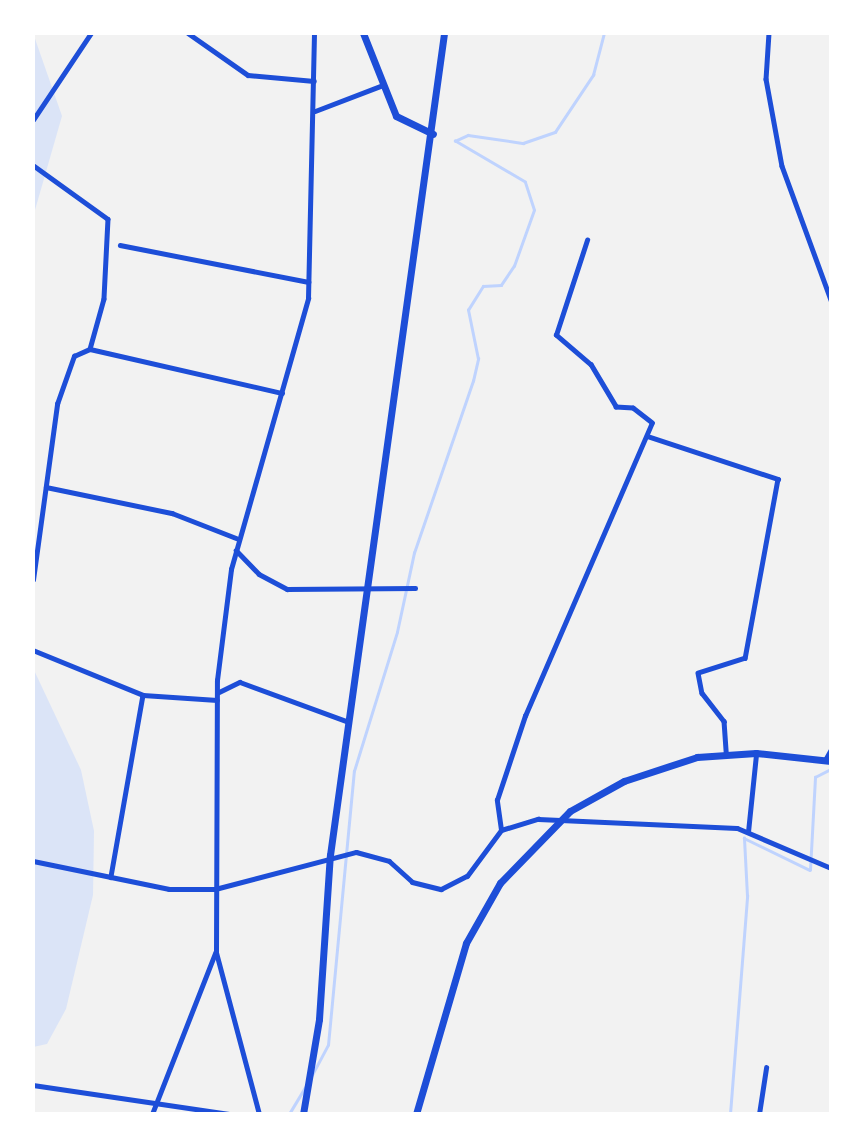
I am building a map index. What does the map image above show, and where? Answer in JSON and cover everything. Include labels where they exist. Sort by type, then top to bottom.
[{"type":"main road","points":[[363,33],[396,116],[433,134]]},
{"type":"main road","points":[[303,1114],[319,1019],[330,855],[433,134],[444,33]]},
{"type":"main road","points":[[416,1114],[466,943],[519,860],[594,796],[660,767],[726,753],[756,752],[828,760]]},
{"type":"street","points":[[33,120],[91,33]]},
{"type":"street","points":[[188,33],[248,75],[314,81]]},
{"type":"street","points":[[259,1114],[216,952],[217,697],[224,601],[236,550],[282,393],[308,282],[316,111],[314,33]]},
{"type":"street","points":[[769,33],[766,79],[782,166],[831,300]]},
{"type":"street","points":[[316,111],[383,85]]},
{"type":"street","points":[[33,165],[108,219],[104,299],[90,349]]},
{"type":"street","points":[[501,830],[497,800],[525,716],[652,423],[633,408],[616,407],[592,365],[556,335],[587,240]]},
{"type":"street","points":[[120,245],[308,282]]},
{"type":"street","points":[[33,580],[57,404],[74,356],[90,349],[282,393]]},
{"type":"street","points":[[647,436],[778,479],[745,658],[698,673],[702,694],[724,721],[726,753]]},
{"type":"street","points":[[46,487],[172,513],[236,538]]},
{"type":"street","points":[[236,550],[258,574],[287,589],[369,584],[415,588]]},
{"type":"street","points":[[33,650],[143,695],[217,697],[240,682],[349,722]]},
{"type":"street","points":[[111,877],[143,695]]},
{"type":"street","points":[[828,760],[831,748]]},
{"type":"street","points":[[748,832],[756,752]]},
{"type":"street","points":[[33,861],[169,889],[215,889],[330,855],[374,855],[412,883],[442,889],[467,876],[501,830],[538,819],[748,832],[831,868]]},
{"type":"street","points":[[152,1114],[216,952]]},
{"type":"street","points":[[759,1114],[766,1068]]},
{"type":"street","points":[[33,1085],[229,1114]]},
{"type":"shaded area","points":[[33,33],[62,116],[33,217]]},
{"type":"shaded area","points":[[33,668],[81,770],[94,831],[93,895],[66,1009],[47,1044],[33,1047]]},
{"type":"waterway","points":[[312,1075],[328,1045],[354,771],[397,632],[414,553],[473,381],[478,359],[468,310],[483,286],[501,285],[514,266],[534,210],[525,182],[455,141],[468,135],[523,143],[555,132],[593,75],[604,33]]},
{"type":"waterway","points":[[730,1114],[747,896],[744,838],[810,870],[815,777],[831,769]]},
{"type":"waterway","points":[[289,1114],[305,1087]]}]
